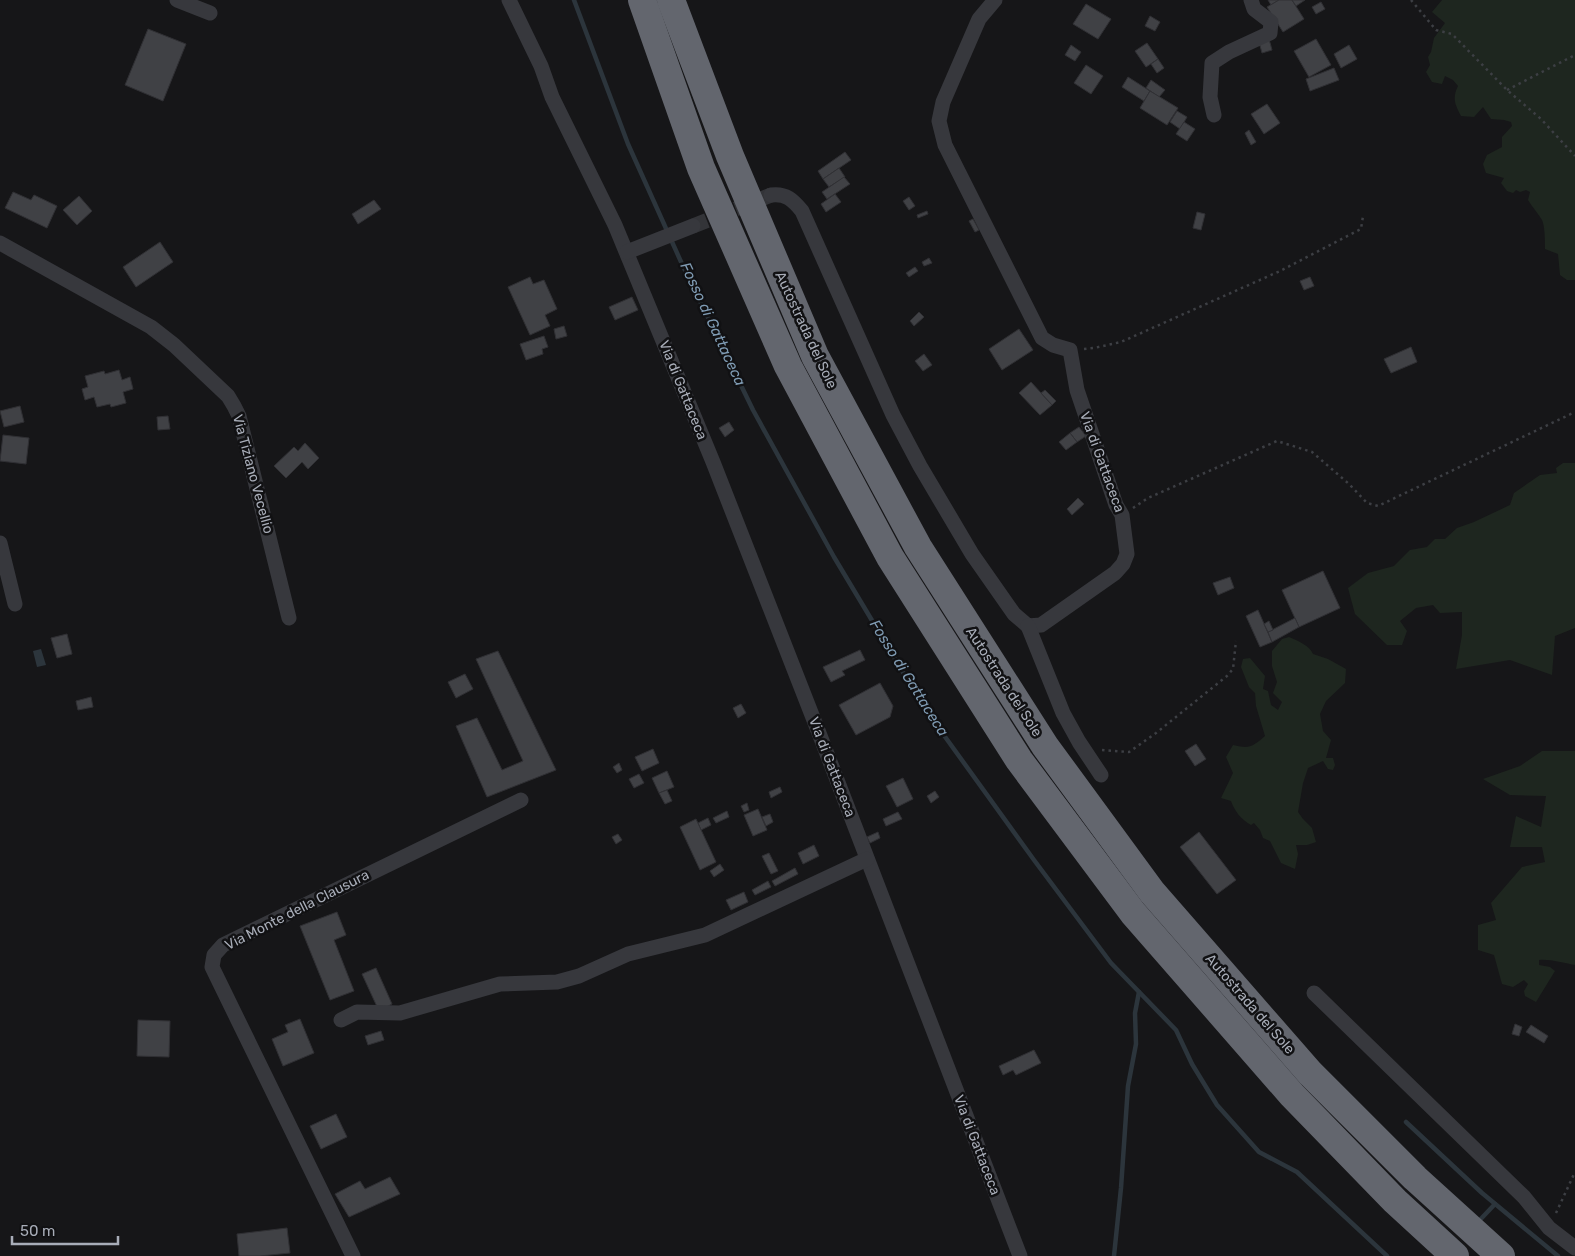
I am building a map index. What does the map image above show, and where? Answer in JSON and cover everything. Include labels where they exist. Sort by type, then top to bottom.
[{"type":"highway","name":"Autostrada del Sole","points":[[642,0],[700,168],[788,366],[890,557],[1019,760],[1133,913],[1292,1095],[1395,1200],[1456,1256]]},
{"type":"highway","name":"Autostrada del Sole","points":[[671,0],[730,156],[815,356],[918,547],[1045,746],[1152,892],[1310,1073],[1415,1178],[1501,1256]]},
{"type":"street","points":[[178,0],[210,13]]},
{"type":"street","name":"Via di Gattaceca","points":[[509,0],[541,66],[552,97],[616,225],[716,472],[1020,1256]]},
{"type":"street","points":[[995,0],[979,19],[943,102],[939,121],[945,146],[1042,338],[1053,345],[1070,350]]},
{"type":"street","points":[[1214,115],[1210,97],[1212,63],[1228,52],[1270,33],[1271,22],[1254,9],[1251,0]]},
{"type":"street","points":[[771,195],[788,196],[802,211],[893,415],[920,466],[972,554],[1014,614],[1028,626],[1063,713],[1101,774]]},
{"type":"street","points":[[626,252],[693,226]]},
{"type":"street","name":"Via Tiziano Vecellio","points":[[0,243],[159,333],[228,396],[239,416],[289,618]]},
{"type":"street","name":"Via di Gattaceca","points":[[1028,626],[1040,625],[1115,573],[1123,564],[1127,554],[1122,515],[1116,505],[1077,390],[1070,350]]},
{"type":"street","points":[[0,543],[15,604]]},
{"type":"street","name":"Via Monte della Clausura","points":[[353,1256],[212,967],[214,955],[223,945],[521,800]]},
{"type":"street","points":[[342,1020],[357,1012],[400,1013],[500,984],[556,982],[579,976],[628,954],[705,935],[867,859]]},
{"type":"street","points":[[1314,993],[1524,1196],[1549,1228],[1575,1248]]},
{"type":"path","points":[[1410,0],[1436,30],[1452,34],[1507,90],[1541,119],[1575,156]]},
{"type":"path","points":[[1507,90],[1575,55]]},
{"type":"path","points":[[1070,350],[1094,348],[1121,342],[1280,271],[1361,230],[1363,216]]},
{"type":"path","points":[[1122,515],[1148,498],[1277,441],[1312,452],[1349,484],[1367,503],[1378,506],[1575,412]]},
{"type":"path","points":[[1084,748],[1129,752],[1156,733],[1227,676],[1233,669],[1236,641]]},
{"type":"path","points":[[1549,1228],[1575,1172]]},
{"type":"shaded area","points":[[1442,0],[1575,0],[1575,280],[1567,280],[1560,275],[1558,254],[1545,249],[1543,223],[1528,200],[1530,192],[1526,190],[1520,192],[1516,190],[1513,193],[1507,191],[1501,183],[1504,178],[1486,173],[1483,164],[1487,155],[1502,147],[1502,137],[1512,126],[1511,122],[1491,119],[1483,107],[1474,117],[1461,116],[1455,101],[1458,86],[1453,80],[1445,76],[1442,84],[1432,82],[1426,72],[1430,65],[1428,57],[1434,38],[1445,23],[1432,12]]},
{"type":"shaded area","points":[[1563,463],[1575,463],[1575,628],[1555,636],[1552,675],[1510,660],[1456,669],[1462,635],[1462,612],[1440,613],[1433,605],[1416,608],[1400,621],[1407,631],[1402,645],[1387,645],[1355,614],[1348,588],[1368,573],[1394,566],[1410,550],[1427,547],[1435,539],[1445,539],[1457,528],[1510,505],[1514,493],[1540,475],[1557,473],[1556,468]]},
{"type":"shaded area","points":[[1289,637],[1306,646],[1313,654],[1328,659],[1346,669],[1345,683],[1326,701],[1320,714],[1323,731],[1331,740],[1326,758],[1333,758],[1335,765],[1333,770],[1328,769],[1323,761],[1308,768],[1303,783],[1298,812],[1312,828],[1316,842],[1307,845],[1296,845],[1298,854],[1295,869],[1281,863],[1270,841],[1263,838],[1260,830],[1254,823],[1251,825],[1244,820],[1236,812],[1231,801],[1221,798],[1233,773],[1226,757],[1233,745],[1250,746],[1265,736],[1256,706],[1255,693],[1249,687],[1241,667],[1243,659],[1250,658],[1265,676],[1263,689],[1268,691],[1271,705],[1278,710],[1282,702],[1273,693],[1277,682],[1272,666],[1272,651],[1282,639]]},
{"type":"shaded area","points":[[41,649],[46,665],[37,667],[33,651]]},
{"type":"shaded area","points":[[1542,751],[1575,751],[1575,965],[1539,960],[1539,965],[1550,967],[1555,971],[1536,1002],[1525,996],[1524,991],[1528,984],[1524,980],[1513,987],[1502,984],[1494,955],[1478,950],[1478,925],[1496,920],[1491,903],[1522,867],[1545,862],[1542,847],[1510,847],[1516,816],[1541,827],[1546,796],[1510,795],[1483,779],[1520,766]]},
{"type":"building","points":[[1268,0],[1279,0],[1271,5]]},
{"type":"building","points":[[1279,0],[1292,0],[1304,19],[1283,32],[1267,7]]},
{"type":"building","points":[[1292,0],[1305,0],[1296,6]]},
{"type":"building","points":[[1321,2],[1325,9],[1316,14],[1312,7]]},
{"type":"building","points":[[1086,4],[1111,19],[1098,39],[1073,24]]},
{"type":"building","points":[[1150,16],[1160,22],[1155,31],[1145,26]]},
{"type":"building","points":[[148,29],[186,44],[163,101],[125,85]]},
{"type":"building","points":[[1269,39],[1272,50],[1262,53],[1259,42]]},
{"type":"building","points":[[1316,39],[1331,65],[1309,77],[1294,51]]},
{"type":"building","points":[[1147,43],[1158,59],[1146,67],[1135,51]]},
{"type":"building","points":[[1071,45],[1081,52],[1075,61],[1065,55]]},
{"type":"building","points":[[1349,45],[1357,59],[1341,68],[1334,54]]},
{"type":"building","points":[[1158,59],[1164,68],[1157,73],[1151,64]]},
{"type":"building","points":[[1086,65],[1103,76],[1091,94],[1074,83]]},
{"type":"building","points":[[1334,68],[1339,80],[1310,91],[1306,79]]},
{"type":"building","points":[[1128,77],[1150,91],[1144,101],[1122,87]]},
{"type":"building","points":[[1151,80],[1165,90],[1159,97],[1146,88]]},
{"type":"building","points":[[1150,91],[1178,108],[1167,125],[1140,108]]},
{"type":"building","points":[[1267,104],[1280,123],[1264,134],[1251,114]]},
{"type":"building","points":[[1177,111],[1187,117],[1180,129],[1170,122]]},
{"type":"building","points":[[1184,122],[1195,129],[1187,141],[1176,134]]},
{"type":"building","points":[[1249,130],[1256,142],[1251,145],[1245,133]]},
{"type":"building","points":[[845,152],[851,160],[823,179],[818,171]]},
{"type":"building","points":[[839,168],[845,177],[829,187],[823,179]]},
{"type":"building","points":[[844,177],[850,184],[827,199],[822,192]]},
{"type":"building","points":[[13,192],[31,200],[34,195],[57,206],[47,228],[5,208]]},
{"type":"building","points":[[835,194],[841,202],[826,212],[821,204]]},
{"type":"building","points":[[79,196],[92,211],[77,225],[63,210]]},
{"type":"building","points":[[909,197],[915,206],[909,210],[903,201]]},
{"type":"building","points":[[374,200],[381,209],[358,224],[352,214]]},
{"type":"building","points":[[927,211],[928,214],[918,218],[917,215]]},
{"type":"building","points":[[1197,212],[1205,214],[1201,230],[1193,228]]},
{"type":"building","points":[[973,219],[979,230],[975,232],[969,221]]},
{"type":"building","points":[[160,242],[173,262],[136,287],[123,267]]},
{"type":"building","points":[[929,258],[932,263],[924,266],[922,262]]},
{"type":"building","points":[[915,267],[918,271],[909,277],[906,273]]},
{"type":"building","points":[[530,277],[533,284],[544,280],[557,309],[545,315],[550,326],[530,335],[508,287]]},
{"type":"building","points":[[1310,277],[1314,286],[1304,290],[1300,281]]},
{"type":"building","points":[[632,297],[638,310],[615,320],[609,307]]},
{"type":"building","points":[[919,312],[924,317],[914,326],[910,321]]},
{"type":"building","points":[[564,326],[567,336],[556,339],[554,329]]},
{"type":"building","points":[[1019,329],[1033,350],[1002,370],[989,349]]},
{"type":"building","points":[[544,336],[548,347],[542,349],[543,354],[526,360],[520,344]]},
{"type":"building","points":[[1411,347],[1417,362],[1391,373],[1384,359]]},
{"type":"building","points":[[924,354],[932,365],[923,371],[915,361]]},
{"type":"building","points":[[119,370],[122,380],[130,377],[133,389],[123,392],[126,403],[111,407],[110,404],[97,407],[94,397],[85,400],[82,389],[88,387],[85,376],[104,371],[105,374]]},
{"type":"building","points":[[1031,382],[1052,405],[1040,415],[1019,393]]},
{"type":"building","points":[[1045,390],[1056,401],[1052,405],[1041,393]]},
{"type":"building","points":[[20,406],[24,422],[4,427],[0,411]]},
{"type":"building","points":[[168,416],[170,429],[158,430],[157,417]]},
{"type":"building","points":[[729,422],[734,430],[725,437],[719,428]]},
{"type":"building","points":[[1079,427],[1086,436],[1077,442],[1070,433]]},
{"type":"building","points":[[1070,433],[1077,442],[1066,450],[1059,442]]},
{"type":"building","points":[[3,435],[29,438],[26,464],[0,461]]},
{"type":"building","points":[[305,443],[319,458],[308,469],[302,462],[286,478],[274,466],[294,447],[298,451]]},
{"type":"building","points":[[1078,498],[1084,504],[1072,515],[1067,509]]},
{"type":"building","points":[[1323,571],[1340,608],[1299,627],[1282,590]]},
{"type":"building","points":[[1230,577],[1234,588],[1218,595],[1213,583]]},
{"type":"building","points":[[1258,610],[1272,642],[1260,647],[1246,616]]},
{"type":"building","points":[[1295,618],[1299,627],[1272,642],[1268,632]]},
{"type":"building","points":[[1269,621],[1273,630],[1268,632],[1264,624]]},
{"type":"building","points":[[67,634],[72,654],[57,658],[51,638]]},
{"type":"building","points":[[860,650],[865,660],[842,671],[845,675],[831,682],[823,667]]},
{"type":"building","points":[[498,651],[556,770],[487,797],[456,726],[477,718],[502,770],[523,761],[476,659]]},
{"type":"building","points":[[465,674],[473,689],[456,698],[448,682]]},
{"type":"building","points":[[880,683],[893,706],[890,717],[856,735],[839,705]]},
{"type":"building","points":[[91,697],[93,707],[78,710],[76,701]]},
{"type":"building","points":[[741,704],[746,713],[738,718],[733,708]]},
{"type":"building","points":[[1196,744],[1206,759],[1195,766],[1185,751]]},
{"type":"building","points":[[653,749],[659,763],[642,771],[635,757]]},
{"type":"building","points":[[619,763],[622,770],[617,773],[613,767]]},
{"type":"building","points":[[667,771],[674,787],[659,793],[652,778]]},
{"type":"building","points":[[639,774],[644,783],[634,788],[629,779]]},
{"type":"building","points":[[903,778],[913,799],[897,807],[886,786]]},
{"type":"building","points":[[780,787],[782,792],[771,798],[769,792]]},
{"type":"building","points":[[667,790],[672,801],[665,804],[659,793]]},
{"type":"building","points":[[935,791],[939,797],[931,803],[927,796]]},
{"type":"building","points":[[747,803],[749,810],[744,812],[741,806]]},
{"type":"building","points":[[758,809],[767,830],[753,836],[744,815]]},
{"type":"building","points":[[727,811],[729,817],[716,823],[713,818]]},
{"type":"building","points":[[898,812],[902,819],[886,826],[883,819]]},
{"type":"building","points":[[770,814],[773,822],[766,826],[762,817]]},
{"type":"building","points":[[708,818],[711,825],[701,830],[698,823]]},
{"type":"building","points":[[696,819],[716,862],[700,870],[680,827]]},
{"type":"building","points":[[878,832],[880,838],[870,843],[867,837]]},
{"type":"building","points":[[1199,832],[1236,880],[1217,894],[1180,847]]},
{"type":"building","points":[[618,834],[622,840],[616,844],[612,837]]},
{"type":"building","points":[[814,845],[819,856],[803,864],[798,853]]},
{"type":"building","points":[[769,853],[778,871],[771,874],[762,856]]},
{"type":"building","points":[[720,864],[724,870],[714,877],[710,871]]},
{"type":"building","points":[[795,868],[798,874],[775,886],[772,881]]},
{"type":"building","points":[[768,881],[771,887],[755,895],[752,890]]},
{"type":"building","points":[[744,892],[748,902],[731,910],[726,900]]},
{"type":"building","points":[[337,912],[346,935],[334,940],[354,991],[330,1000],[300,926]]},
{"type":"building","points":[[376,968],[392,1004],[379,1011],[362,974]]},
{"type":"building","points":[[300,1019],[314,1053],[283,1066],[272,1039],[288,1032],[285,1025]]},
{"type":"building","points":[[138,1020],[170,1021],[169,1057],[137,1056]]},
{"type":"building","points":[[1515,1024],[1522,1027],[1519,1036],[1512,1034]]},
{"type":"building","points":[[1531,1025],[1548,1036],[1544,1043],[1526,1032]]},
{"type":"building","points":[[381,1031],[384,1040],[368,1045],[365,1036]]},
{"type":"building","points":[[1034,1050],[1041,1063],[1016,1075],[1013,1070],[1003,1075],[999,1066]]},
{"type":"building","points":[[336,1114],[347,1137],[321,1149],[310,1126]]},
{"type":"building","points":[[390,1177],[400,1194],[349,1217],[335,1194],[360,1181],[365,1189]]},
{"type":"building","points":[[287,1228],[290,1253],[239,1256],[237,1234]]},
{"type":"waterway","name":"Fosso di Gattaceca","points":[[574,0],[628,144],[682,264],[753,410],[834,557],[925,709],[1111,963],[1176,1030],[1192,1064],[1217,1105],[1259,1152],[1297,1172],[1387,1256]]},
{"type":"waterway","points":[[1114,1256],[1128,1086],[1136,1044],[1135,1013],[1139,992]]},
{"type":"waterway","points":[[1406,1122],[1482,1193],[1558,1256]]},
{"type":"waterway","points":[[1477,1223],[1495,1204]]},
{"type":"tunnel","points":[[693,226],[771,195]]}]
